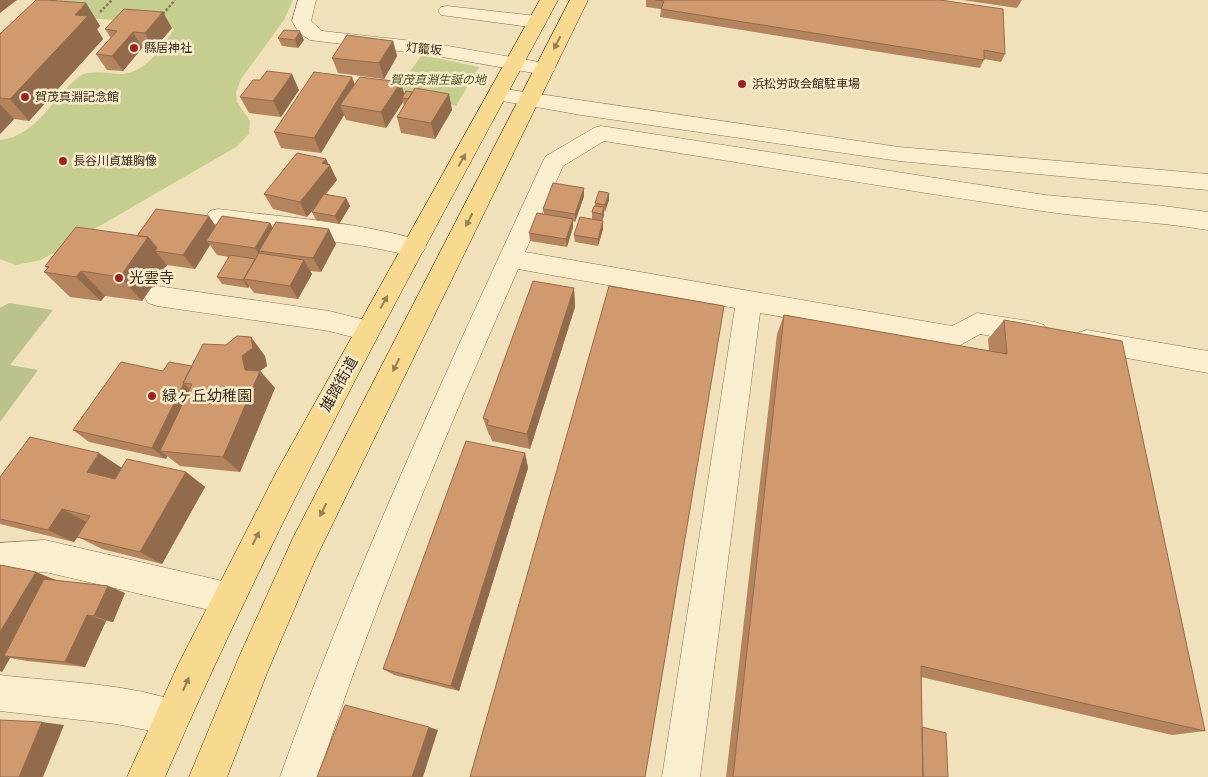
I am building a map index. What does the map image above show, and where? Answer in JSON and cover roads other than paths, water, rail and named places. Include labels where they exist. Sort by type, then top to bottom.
[{"type":"main road","points":[[208,777],[251,669],[304,549],[579,0]]},
{"type":"main road","name":"雄踏街道","points":[[146,777],[226,598],[283,486],[543,11]]},
{"type":"street","name":"灯籠坂","points":[[307,0],[301,17],[301,25],[307,31],[317,36],[431,49],[545,69]]},
{"type":"street","points":[[447,11],[543,11]]},
{"type":"street","points":[[498,94],[899,154],[1208,182]]},
{"type":"street","points":[[299,777],[331,684],[376,566],[554,161],[601,133],[723,154],[1035,201],[1156,213],[1208,221]]},
{"type":"street","points":[[218,217],[364,237],[414,247]]},
{"type":"street","points":[[511,260],[954,337],[977,322],[1208,362]]},
{"type":"street","points":[[157,296],[329,321],[368,330]]},
{"type":"street","points":[[681,777],[750,301]]},
{"type":"street","points":[[0,559],[45,556],[226,598]]},
{"type":"street","points":[[0,693],[116,706],[172,716]]},
{"type":"place","name":"縣居神社","points":[[134,48]]},
{"type":"place","name":"浜松労政会館駐車場","points":[[742,84]]},
{"type":"place","name":"賀茂真淵記念館","points":[[25,97]]},
{"type":"place","name":"長谷川貞雄胸像","points":[[63,161]]},
{"type":"place","name":"光雲寺","points":[[119,278]]},
{"type":"place","name":"緑ヶ丘幼稚園","points":[[152,396]]},
{"type":"park label","name":"賀茂真淵生誕の地","points":[[438,80]]}]
